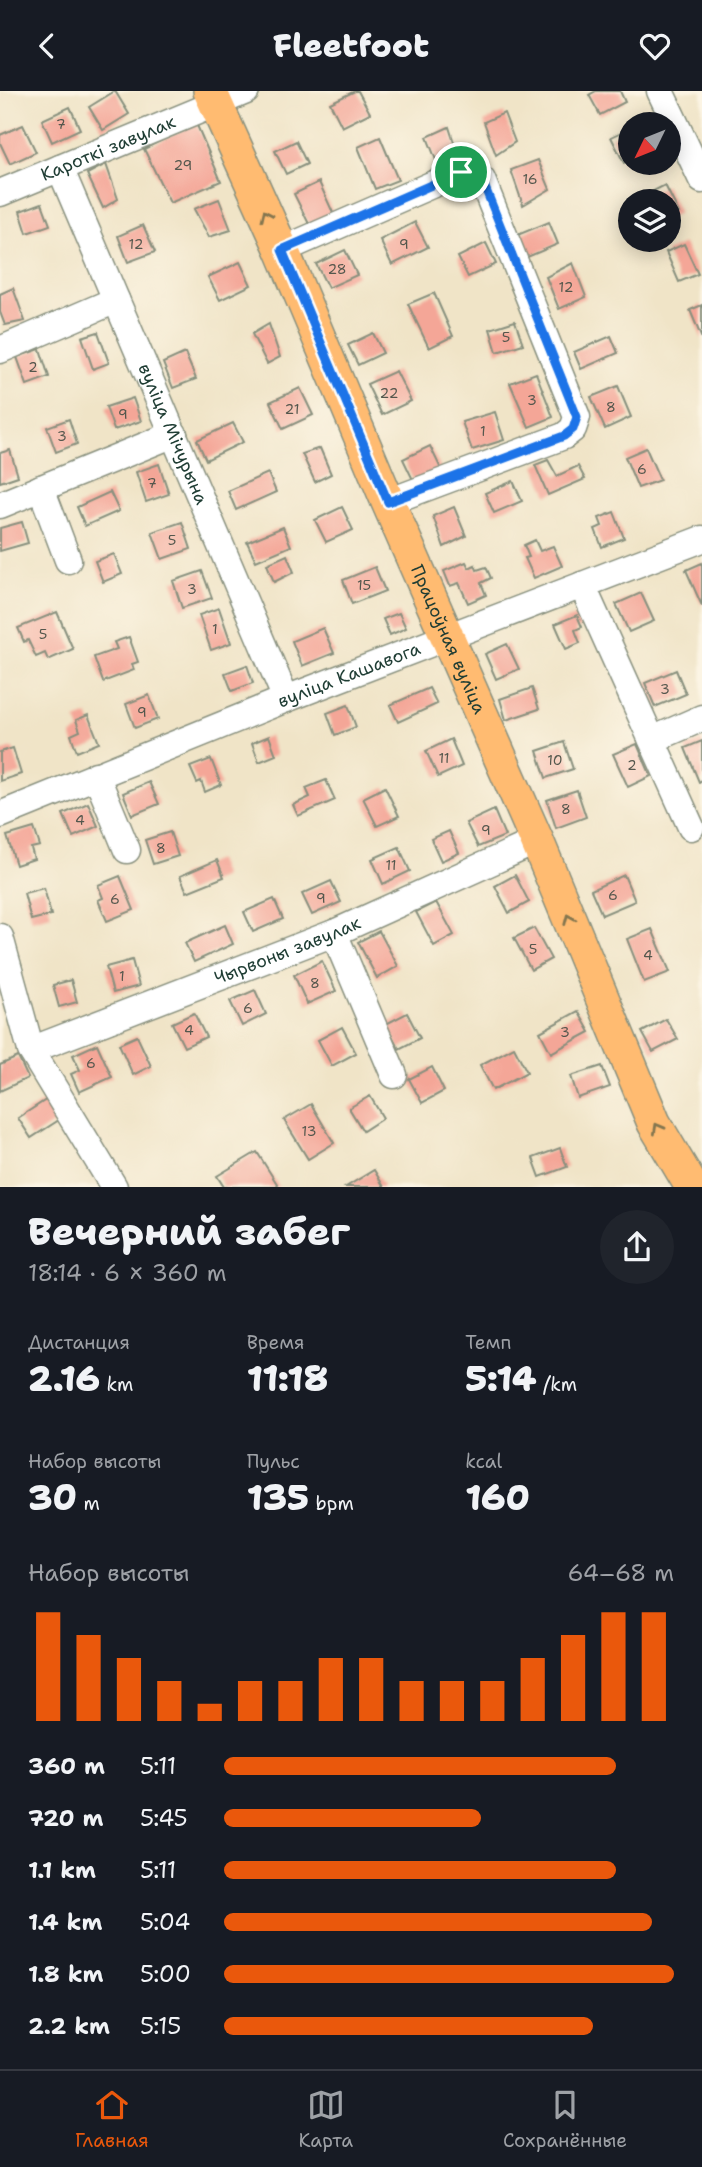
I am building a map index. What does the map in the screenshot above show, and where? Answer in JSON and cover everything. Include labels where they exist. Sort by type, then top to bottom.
[{"type":"main road","name":"Працоўная вуліца","points":[[212,97],[282,250],[388,502],[537,841],[654,1123],[692,1187]]},
{"type":"street","name":"Кароткі завулак","points":[[0,193],[212,97],[246,91]]},
{"type":"street","points":[[660,91],[702,180]]},
{"type":"street","name":"вуліца Мічурына","points":[[60,168],[286,699]]},
{"type":"street","points":[[282,250],[461,172],[474,172],[482,180],[577,417],[573,429],[564,436],[388,502]]},
{"type":"street","points":[[0,350],[116,300]]},
{"type":"street","points":[[0,505],[174,434]]},
{"type":"street","points":[[41,488],[68,560]]},
{"type":"street","name":"вуліца Кашавога","points":[[0,815],[286,699],[702,539]]},
{"type":"street","points":[[582,585],[691,827]]},
{"type":"street","points":[[652,740],[702,718]]},
{"type":"street","points":[[96,775],[127,850]]},
{"type":"street","name":"Чырвоны завулак","points":[[31,1050],[334,933],[537,841]]},
{"type":"street","points":[[334,933],[394,1075]]},
{"type":"street","points":[[0,937],[31,1050],[114,1187]]},
{"type":"building","points":[[115,91],[129,114],[103,130],[89,107]]},
{"type":"building","points":[[358,91],[370,113],[342,127],[330,103]]},
{"type":"building","points":[[596,91],[620,91],[625,102],[600,115],[589,95]]},
{"type":"building","points":[[70,107],[80,129],[52,142],[42,120]]},
{"type":"building","points":[[504,113],[515,142],[496,155],[484,122]]},
{"type":"building","points":[[196,123],[221,181],[170,203],[144,149]]},
{"type":"building","points":[[23,125],[36,152],[10,164],[0,143],[0,135]]},
{"type":"building","points":[[449,127],[458,155],[438,165],[427,137]]},
{"type":"building","points":[[618,134],[618,151],[611,137]]},
{"type":"building","points":[[380,137],[398,180],[375,189],[358,147]]},
{"type":"building","points":[[296,141],[307,164],[286,174],[275,151]]},
{"type":"building","points":[[538,160],[550,189],[523,205],[511,170]]},
{"type":"building","points":[[106,164],[118,199],[103,208],[87,174]]},
{"type":"building","points":[[319,182],[334,215],[310,226],[294,194]]},
{"type":"building","points":[[219,199],[231,230],[209,237],[194,209]]},
{"type":"building","points":[[42,203],[50,225],[27,233],[20,211]]},
{"type":"building","points":[[415,222],[428,247],[392,265],[380,240]]},
{"type":"building","points":[[549,222],[558,244],[525,258],[515,236]]},
{"type":"building","points":[[143,225],[155,252],[128,262],[118,236]]},
{"type":"building","points":[[486,243],[496,264],[468,277],[458,257]]},
{"type":"building","points":[[684,244],[698,274],[679,282],[666,252],[681,252],[681,245]]},
{"type":"building","points":[[345,250],[357,275],[328,288],[316,264]]},
{"type":"building","points":[[240,262],[251,285],[220,300],[208,277]]},
{"type":"building","points":[[573,263],[586,297],[559,309],[546,277]]},
{"type":"building","points":[[13,288],[25,321],[5,325],[0,312],[0,294]]},
{"type":"building","points":[[434,293],[453,336],[429,348],[408,304]]},
{"type":"building","points":[[702,305],[702,339],[690,310]]},
{"type":"building","points":[[515,321],[523,344],[497,352],[490,329]]},
{"type":"building","points":[[269,324],[280,357],[267,364],[252,334]]},
{"type":"building","points":[[98,332],[109,363],[93,369],[82,337]]},
{"type":"building","points":[[373,333],[383,353],[358,365],[348,345]]},
{"type":"building","points":[[611,336],[618,353],[581,369],[574,352]]},
{"type":"building","points":[[40,349],[49,377],[27,385],[17,357]]},
{"type":"building","points":[[185,353],[196,379],[173,388],[163,363]]},
{"type":"building","points":[[396,371],[411,401],[382,415],[367,384]]},
{"type":"building","points":[[536,373],[553,417],[529,427],[510,383]]},
{"type":"building","points":[[618,386],[631,417],[605,429],[591,397]]},
{"type":"building","points":[[300,388],[313,415],[283,429],[270,402]]},
{"type":"building","points":[[133,398],[141,421],[114,430],[106,407]]},
{"type":"building","points":[[495,412],[504,440],[472,450],[462,422]]},
{"type":"building","points":[[69,419],[77,444],[56,452],[47,427]]},
{"type":"building","points":[[233,423],[243,442],[206,460],[197,440]]},
{"type":"building","points":[[430,446],[442,471],[415,484],[403,459]]},
{"type":"building","points":[[320,448],[331,474],[315,482],[302,454]]},
{"type":"building","points":[[646,448],[660,480],[638,488],[625,457]]},
{"type":"building","points":[[10,450],[18,476],[0,482],[0,453]]},
{"type":"building","points":[[548,460],[557,476],[578,466],[585,479],[548,495],[535,465]]},
{"type":"building","points":[[159,464],[169,494],[146,502],[136,472]]},
{"type":"building","points":[[268,473],[276,492],[236,510],[228,491]]},
{"type":"building","points":[[513,481],[522,501],[494,513],[485,493]]},
{"type":"building","points":[[110,492],[119,511],[85,526],[77,507]]},
{"type":"building","points":[[342,507],[353,530],[326,542],[315,520]]},
{"type":"building","points":[[454,507],[466,536],[444,547],[433,516]]},
{"type":"building","points":[[614,512],[624,538],[602,547],[595,529],[602,526],[599,518]]},
{"type":"building","points":[[22,522],[28,543],[0,551],[0,528]]},
{"type":"building","points":[[182,522],[191,549],[162,559],[152,532]]},
{"type":"building","points":[[283,527],[291,546],[256,561],[247,542]]},
{"type":"building","points":[[535,540],[540,551],[553,546],[562,566],[534,578],[525,558],[529,557],[524,545]]},
{"type":"building","points":[[114,554],[122,574],[103,582],[95,561]]},
{"type":"building","points":[[287,555],[294,572],[274,582],[267,564]]},
{"type":"building","points":[[466,562],[469,568],[475,565],[477,570],[486,567],[491,578],[481,583],[486,595],[468,603],[459,583],[450,586],[444,571]]},
{"type":"building","points":[[702,563],[702,606],[686,570]]},
{"type":"building","points":[[375,567],[385,591],[352,604],[343,580]]},
{"type":"building","points":[[202,571],[212,598],[182,608],[173,581]]},
{"type":"building","points":[[641,593],[654,621],[629,632],[616,604]]},
{"type":"building","points":[[219,608],[231,643],[211,650],[199,615]]},
{"type":"building","points":[[57,612],[73,649],[48,660],[45,653],[36,657],[28,640],[24,642],[18,628]]},
{"type":"building","points":[[399,613],[406,628],[390,635],[383,619]]},
{"type":"building","points":[[577,615],[582,627],[575,630],[580,643],[566,649],[555,624]]},
{"type":"building","points":[[323,628],[334,653],[302,666],[292,641]]},
{"type":"building","points":[[129,637],[138,662],[132,664],[134,670],[103,682],[94,657],[117,649],[114,642]]},
{"type":"building","points":[[507,644],[519,669],[496,679],[485,654]]},
{"type":"building","points":[[247,665],[253,683],[232,691],[225,673]]},
{"type":"building","points":[[676,670],[686,694],[655,707],[645,683]]},
{"type":"building","points":[[429,688],[437,704],[398,722],[390,705]]},
{"type":"building","points":[[532,688],[539,709],[506,720],[500,699]]},
{"type":"building","points":[[149,695],[158,719],[135,728],[126,704]]},
{"type":"building","points":[[348,705],[356,727],[335,735],[327,713]]},
{"type":"building","points":[[88,715],[99,743],[77,752],[71,735],[80,731],[76,720]]},
{"type":"building","points":[[269,736],[276,755],[259,762],[252,743]]},
{"type":"building","points":[[451,739],[462,766],[438,777],[426,751]]},
{"type":"building","points":[[702,741],[702,780],[699,782],[685,748]]},
{"type":"building","points":[[564,742],[573,769],[546,778],[537,751]]},
{"type":"building","points":[[637,744],[651,776],[628,787],[613,754]]},
{"type":"building","points":[[13,748],[21,774],[0,781],[0,752]]},
{"type":"building","points":[[211,759],[221,785],[205,792],[201,781],[197,783],[190,767]]},
{"type":"building","points":[[326,780],[335,800],[298,816],[293,805],[310,797],[306,788]]},
{"type":"building","points":[[149,782],[159,804],[132,815],[123,793]]},
{"type":"building","points":[[385,787],[399,816],[377,826],[363,798]]},
{"type":"building","points":[[577,790],[586,817],[556,828],[547,800]]},
{"type":"building","points":[[88,803],[98,826],[73,837],[63,814]]},
{"type":"building","points":[[494,810],[505,836],[478,847],[466,823]]},
{"type":"building","points":[[34,828],[40,846],[31,848],[34,859],[16,865],[7,836]]},
{"type":"building","points":[[449,831],[459,853],[441,861],[431,839]]},
{"type":"building","points":[[170,832],[178,856],[153,864],[145,840]]},
{"type":"building","points":[[399,847],[410,871],[383,884],[372,859]]},
{"type":"building","points":[[217,860],[224,877],[187,892],[180,876]]},
{"type":"building","points":[[515,875],[529,902],[509,913],[495,886]]},
{"type":"building","points":[[624,875],[635,901],[602,915],[591,890]]},
{"type":"building","points":[[120,876],[134,910],[107,921],[98,900],[103,898],[98,885]]},
{"type":"building","points":[[331,881],[341,902],[312,915],[302,894]]},
{"type":"building","points":[[44,888],[51,915],[31,920],[24,893]]},
{"type":"building","points":[[274,899],[283,919],[253,932],[244,912]]},
{"type":"building","points":[[436,902],[454,935],[434,946],[416,912]]},
{"type":"building","points":[[225,925],[233,944],[194,962],[185,943]]},
{"type":"building","points":[[534,928],[551,959],[531,970],[514,938]]},
{"type":"building","points":[[652,929],[670,972],[644,982],[627,939]]},
{"type":"building","points":[[379,931],[398,966],[377,978],[358,942]]},
{"type":"building","points":[[132,960],[139,986],[113,993],[106,967]]},
{"type":"building","points":[[322,961],[336,991],[307,1004],[294,975]]},
{"type":"building","points":[[71,980],[77,1002],[59,1007],[53,985]]},
{"type":"building","points":[[255,990],[266,1014],[242,1026],[230,1001]]},
{"type":"building","points":[[578,1011],[590,1032],[551,1053],[540,1032]]},
{"type":"building","points":[[194,1013],[206,1037],[184,1047],[172,1023]]},
{"type":"building","points":[[407,1013],[420,1038],[399,1049],[386,1024]]},
{"type":"building","points":[[666,1019],[678,1039],[653,1052],[642,1032]]},
{"type":"building","points":[[342,1027],[356,1053],[332,1066],[318,1040]]},
{"type":"building","points":[[137,1036],[151,1066],[133,1075],[119,1044]]},
{"type":"building","points":[[97,1044],[112,1077],[79,1092],[71,1074],[80,1070],[73,1055]]},
{"type":"building","points":[[514,1047],[527,1072],[493,1090],[480,1065]]},
{"type":"building","points":[[18,1057],[28,1078],[0,1091],[0,1065]]},
{"type":"building","points":[[602,1066],[610,1087],[578,1098],[571,1076]]},
{"type":"building","points":[[432,1067],[444,1091],[422,1103],[409,1079]]},
{"type":"building","points":[[370,1096],[383,1118],[363,1131],[349,1108]]},
{"type":"building","points":[[49,1098],[62,1118],[31,1138],[18,1118]]},
{"type":"building","points":[[311,1104],[334,1143],[308,1159],[284,1120]]},
{"type":"building","points":[[560,1148],[567,1167],[540,1177],[533,1158]]},
{"type":"building","points":[[257,1152],[279,1187],[224,1187],[217,1176]]},
{"type":"building","points":[[374,1170],[384,1187],[346,1187]]},
{"type":"route","points":[[461,172],[474,172],[482,180],[577,417],[573,429],[564,436],[388,502],[282,250],[461,172]]}]
